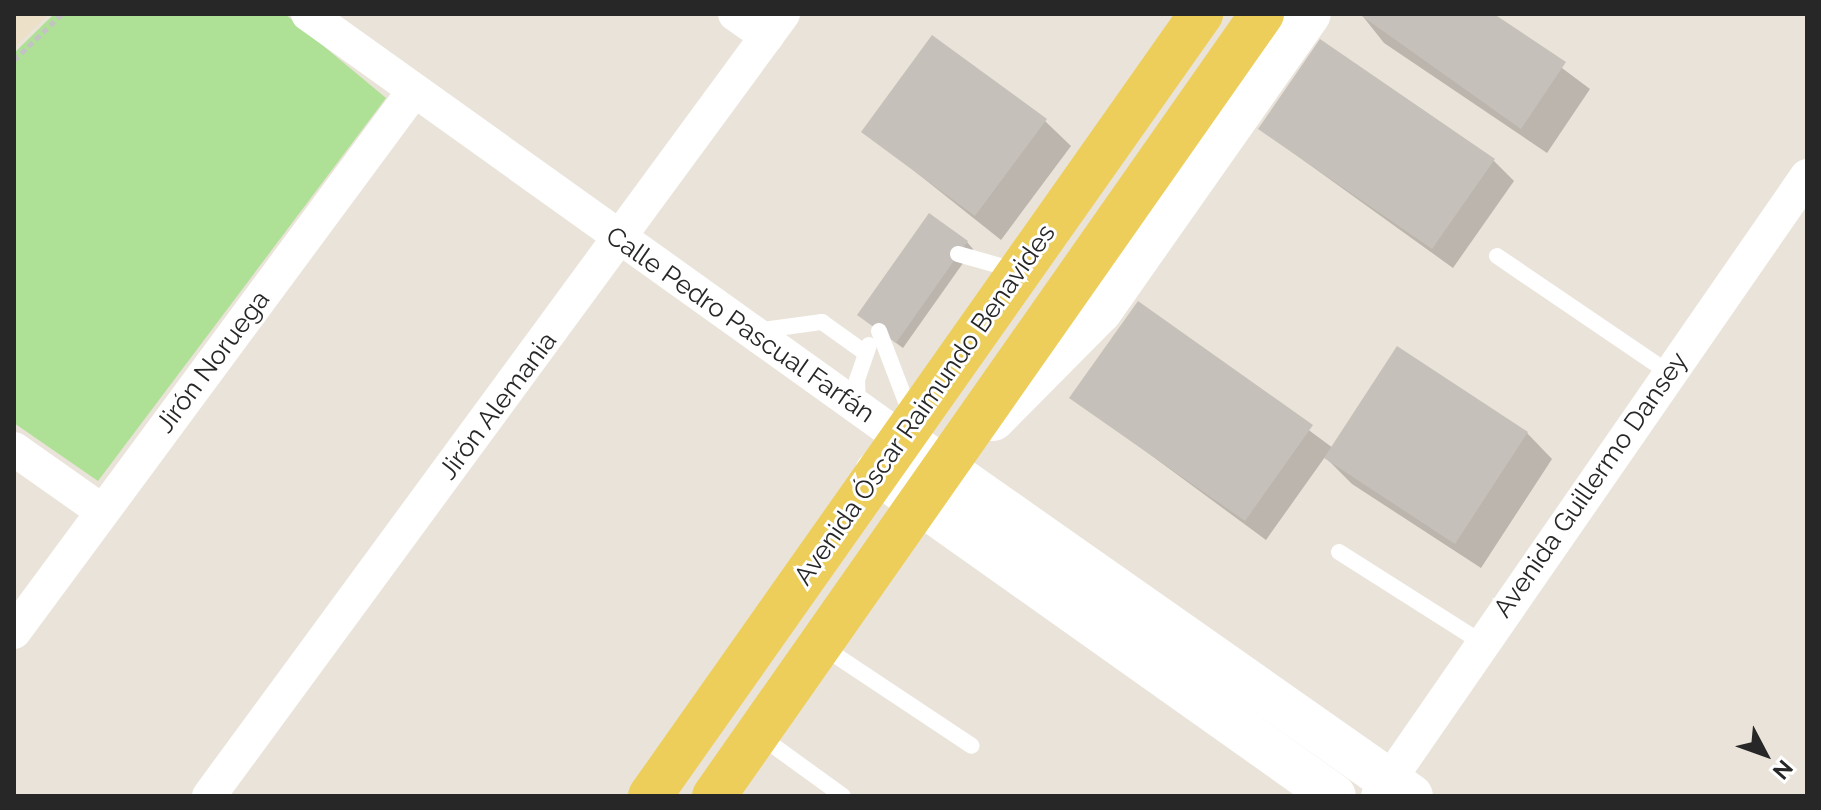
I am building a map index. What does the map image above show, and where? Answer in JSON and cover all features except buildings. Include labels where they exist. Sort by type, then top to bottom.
[{"type":"main road","name":"Avenida Óscar Raimundo Benavides","points":[[650,796],[1201,14]]},
{"type":"main road","name":"Avenida Óscar Raimundo Benavides","points":[[714,796],[1262,14]]},
{"type":"main road","name":"Avenida Óscar Raimundo Benavides","points":[[932,486],[1100,311],[1309,14]]},
{"type":"main road","name":"Calle Pedro Pascual Farfán","points":[[897,444],[932,486],[1334,796]]},
{"type":"main road","name":"Calle Pedro Pascual Farfán","points":[[932,486],[1393,791]]},
{"type":"street","name":"Calle Pedro Pascual Farfán","points":[[308,14],[858,409],[897,444]]},
{"type":"street","points":[[735,14],[775,25]]},
{"type":"street","name":"Jirón Alemania","points":[[209,796],[775,25]]},
{"type":"street","name":"Jirón Noruega","points":[[14,632],[413,92]]},
{"type":"street","name":"Avenida Guillermo Dansey","points":[[1393,791],[1481,642],[1807,176]]},
{"type":"street","points":[[14,449],[102,511]]},
{"type":"lane","points":[[958,254],[1019,271]]},
{"type":"lane","points":[[1497,256],[1669,373]]},
{"type":"lane","points":[[749,332],[822,322],[864,352]]},
{"type":"lane","points":[[858,409],[864,352],[879,331],[897,444]]},
{"type":"lane","points":[[1339,552],[1481,642]]},
{"type":"lane","points":[[820,645],[972,746]]},
{"type":"lane","points":[[757,734],[843,796]]},
{"type":"path","points":[[14,60],[62,14]]},
{"type":"shaded area","points":[[14,14],[49,14],[14,48]]},
{"type":"green space","points":[[54,14],[285,14],[386,98],[98,481],[14,423],[14,53]]}]
